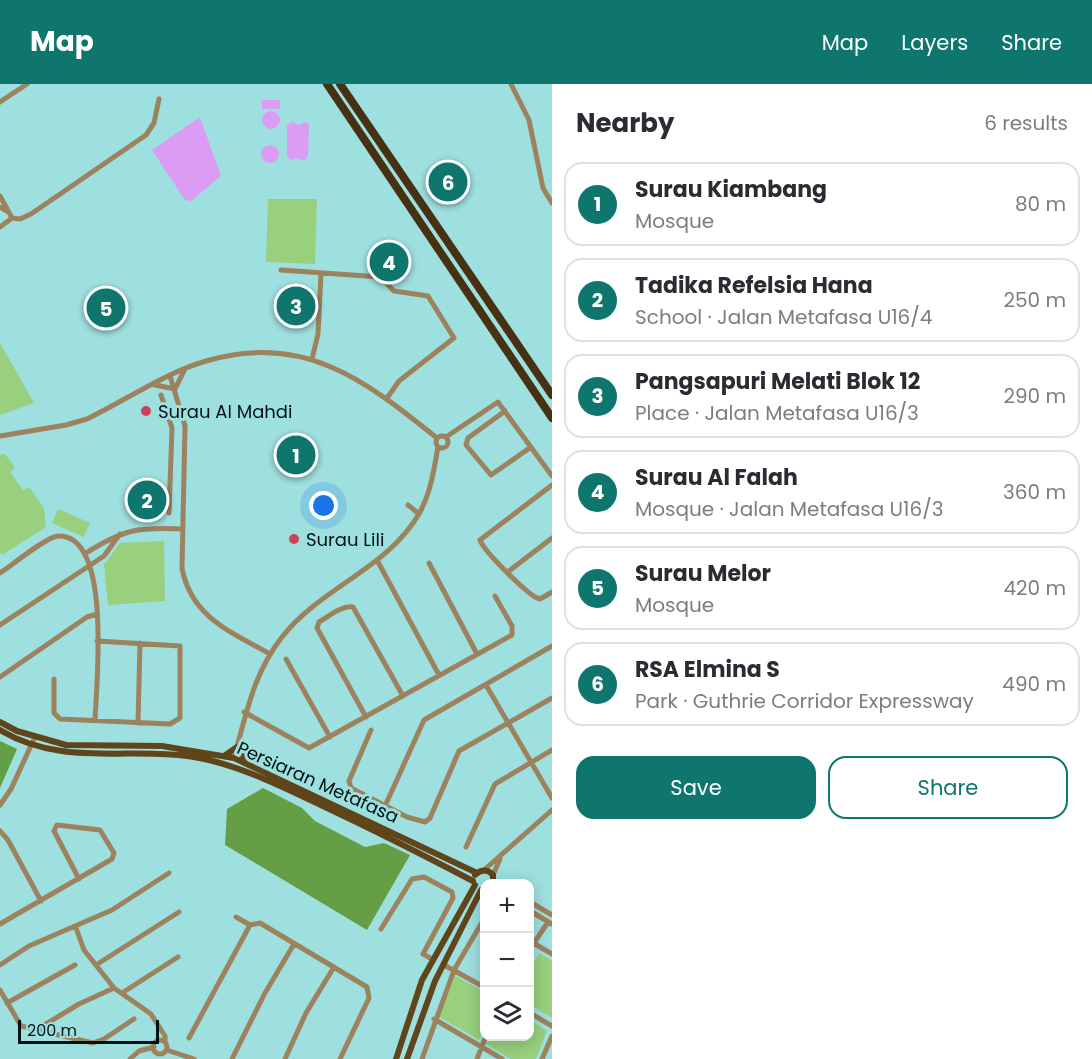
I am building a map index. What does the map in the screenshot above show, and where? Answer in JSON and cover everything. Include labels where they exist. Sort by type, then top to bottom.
[{"type":"highway","points":[[327,84],[552,418]]},
{"type":"highway","points":[[340,84],[552,395]]},
{"type":"main road","name":"Persiaran Metafasa","points":[[0,722],[35,737],[66,746],[162,746],[234,759],[477,873]]},
{"type":"main road","name":"Persiaran Metafasa","points":[[0,730],[32,746],[97,756],[165,753],[206,759],[241,770],[336,812],[480,888]]},
{"type":"main road","points":[[224,756],[237,747],[247,764]]},
{"type":"main road","points":[[234,759],[241,770]]},
{"type":"main road","points":[[396,1059],[407,1020],[432,959],[474,883],[477,873],[484,870],[493,879]]},
{"type":"main road","points":[[407,1059],[417,1025],[444,965],[480,896]]},
{"type":"street","points":[[0,102],[27,84]]},
{"type":"street","points":[[511,84],[529,120],[543,188],[552,203]]},
{"type":"street","points":[[0,227],[12,218],[20,219],[31,214],[146,135],[154,123],[159,99]]},
{"type":"street","points":[[0,196],[12,218]]},
{"type":"street","points":[[0,207],[8,212]]},
{"type":"street","points":[[280,270],[380,277],[394,291],[426,295],[454,335],[452,341],[399,381],[387,398]]},
{"type":"street","points":[[312,359],[318,334],[321,274]]},
{"type":"street","points":[[0,436],[66,425],[87,419],[185,369],[231,355],[263,353],[312,359],[341,370],[387,398],[437,438],[438,447],[428,493],[419,514],[394,546],[307,610],[281,637],[270,654],[255,681],[244,712],[234,759]]},
{"type":"street","points":[[175,390],[176,382],[185,369]]},
{"type":"street","points":[[170,376],[183,412],[185,471],[182,568],[187,588],[197,607],[209,620],[270,654]]},
{"type":"street","points":[[153,386],[175,390]]},
{"type":"street","points":[[161,395],[170,416],[172,428],[170,511],[184,509]]},
{"type":"street","points":[[437,438],[446,437],[498,402],[552,476]]},
{"type":"street","points":[[505,411],[468,438],[466,445],[489,474],[493,474],[531,447]]},
{"type":"street","points":[[170,416],[183,412]]},
{"type":"street","points":[[438,447],[447,446],[446,437]]},
{"type":"street","points":[[172,470],[185,471]]},
{"type":"street","points":[[552,485],[482,537],[481,544],[499,566],[509,571],[535,598],[544,597],[552,592]]},
{"type":"street","points":[[171,494],[184,495]]},
{"type":"street","points":[[408,505],[419,514]]},
{"type":"street","points":[[86,553],[120,534],[151,528],[183,529]]},
{"type":"street","points":[[0,625],[90,563],[104,556],[120,534]]},
{"type":"street","points":[[0,573],[54,537],[65,537],[86,553],[90,563],[97,614],[95,721]]},
{"type":"street","points":[[509,571],[552,538]]},
{"type":"street","points":[[97,546],[104,556]]},
{"type":"street","points":[[377,560],[439,675]]},
{"type":"street","points":[[429,563],[477,654]]},
{"type":"street","points":[[244,712],[306,747],[330,737],[512,635],[512,626],[495,596]]},
{"type":"street","points":[[366,717],[317,627],[319,622],[333,614],[348,606],[353,607],[403,696]]},
{"type":"street","points":[[0,677],[87,617],[97,614]]},
{"type":"street","points":[[54,679],[54,713],[60,719],[170,724],[180,718],[182,650],[177,645],[97,641]]},
{"type":"street","points":[[138,723],[140,643]]},
{"type":"street","points":[[385,806],[424,720],[552,646]]},
{"type":"street","points":[[286,659],[330,737]]},
{"type":"street","points":[[486,685],[552,798]]},
{"type":"street","points":[[371,730],[349,781],[353,790],[419,822],[428,821],[459,751],[552,698]]},
{"type":"street","points":[[0,805],[11,789],[35,737]]},
{"type":"street","points":[[466,847],[493,786],[552,750]]},
{"type":"street","points":[[484,870],[501,858],[518,838],[552,810]]},
{"type":"street","points":[[0,914],[2,923],[79,879],[112,858],[114,853],[100,830],[57,825],[54,831],[79,879]]},
{"type":"street","points":[[0,831],[8,840],[41,901]]},
{"type":"street","points":[[496,879],[501,858]]},
{"type":"street","points":[[0,965],[29,946],[76,928],[112,910],[169,873]]},
{"type":"street","points":[[381,930],[410,880],[424,877],[452,892],[453,898],[423,954],[432,959]]},
{"type":"street","points":[[534,904],[552,915]]},
{"type":"street","points":[[96,965],[179,912]]},
{"type":"street","points":[[534,913],[550,923],[534,939]]},
{"type":"street","points":[[236,917],[250,925],[260,923],[364,985],[369,998],[340,1059]]},
{"type":"street","points":[[189,1038],[250,925]]},
{"type":"street","points":[[422,1059],[434,1019],[454,970],[480,926]]},
{"type":"street","points":[[76,928],[84,950],[114,988],[151,1014],[165,1036],[167,1050]]},
{"type":"street","points":[[232,1059],[265,993],[294,944]]},
{"type":"street","points":[[534,944],[552,954]]},
{"type":"street","points":[[122,993],[178,957]]},
{"type":"street","points":[[8,1003],[75,965]]},
{"type":"street","points":[[444,965],[480,985]]},
{"type":"street","points":[[285,1059],[306,1013],[334,967]]},
{"type":"street","points":[[36,1030],[79,1004],[114,988]]},
{"type":"street","points":[[0,990],[20,1024],[93,1043],[104,1039],[134,1019]]},
{"type":"street","points":[[534,1015],[552,1026]]},
{"type":"street","points":[[434,1019],[502,1059]]},
{"type":"street","points":[[158,1026],[155,1045],[158,1054],[167,1050],[194,1059]]},
{"type":"street","points":[[542,1059],[552,1036]]},
{"type":"street","points":[[477,1059],[484,1041]]},
{"type":"street","points":[[130,1059],[139,1051],[165,1042]]},
{"type":"green space","points":[[268,199],[317,199],[315,264],[266,262]]},
{"type":"green space","points":[[0,343],[34,403],[0,415]]},
{"type":"green space","points":[[5,454],[15,468],[10,472],[23,490],[29,487],[44,508],[46,527],[2,555],[0,552],[0,455]]},
{"type":"green space","points":[[58,509],[90,523],[84,537],[52,523]]},
{"type":"green space","points":[[164,541],[165,601],[108,605],[104,565],[120,543]]},
{"type":"green space","points":[[0,741],[17,749],[0,788]]},
{"type":"green space","points":[[263,788],[302,808],[315,821],[365,847],[384,843],[410,855],[367,930],[225,845],[227,809]]},
{"type":"green space","points":[[539,953],[552,961],[552,1018],[534,1007],[534,962]]},
{"type":"green space","points":[[454,975],[480,990],[479,1040],[436,1015]]},
{"type":"green space","points":[[534,1023],[547,1031],[536,1059],[511,1059],[486,1044],[488,1041],[534,1041]]},
{"type":"shaded area","points":[[262,100],[280,100],[280,109],[262,109]]},
{"type":"shaded area","points":[[271,111],[277,114],[280,120],[277,126],[271,129],[265,126],[262,120],[265,114]]},
{"type":"shaded area","points":[[200,117],[221,176],[191,201],[185,200],[152,150]]},
{"type":"shaded area","points":[[293,121],[298,125],[306,122],[309,125],[308,156],[304,161],[297,158],[290,160],[287,157],[287,125]]},
{"type":"shaded area","points":[[270,145],[276,148],[279,154],[276,160],[270,163],[264,160],[261,154],[264,148]]},
{"type":"place","name":"RSA Elmina S","points":[[448,182]]},
{"type":"place","name":"Surau Al Falah","points":[[389,262]]},
{"type":"place","name":"Pangsapuri Melati Blok 12","points":[[296,306]]},
{"type":"place","name":"Surau Melor","points":[[106,308]]},
{"type":"place","name":"Surau Al Mahdi","points":[[146,411]]},
{"type":"place","name":"Surau Kiambang","points":[[296,455]]},
{"type":"place","name":"Tadika Refelsia Hana","points":[[147,500]]},
{"type":"place","name":"Surau Lili","points":[[294,539]]}]
